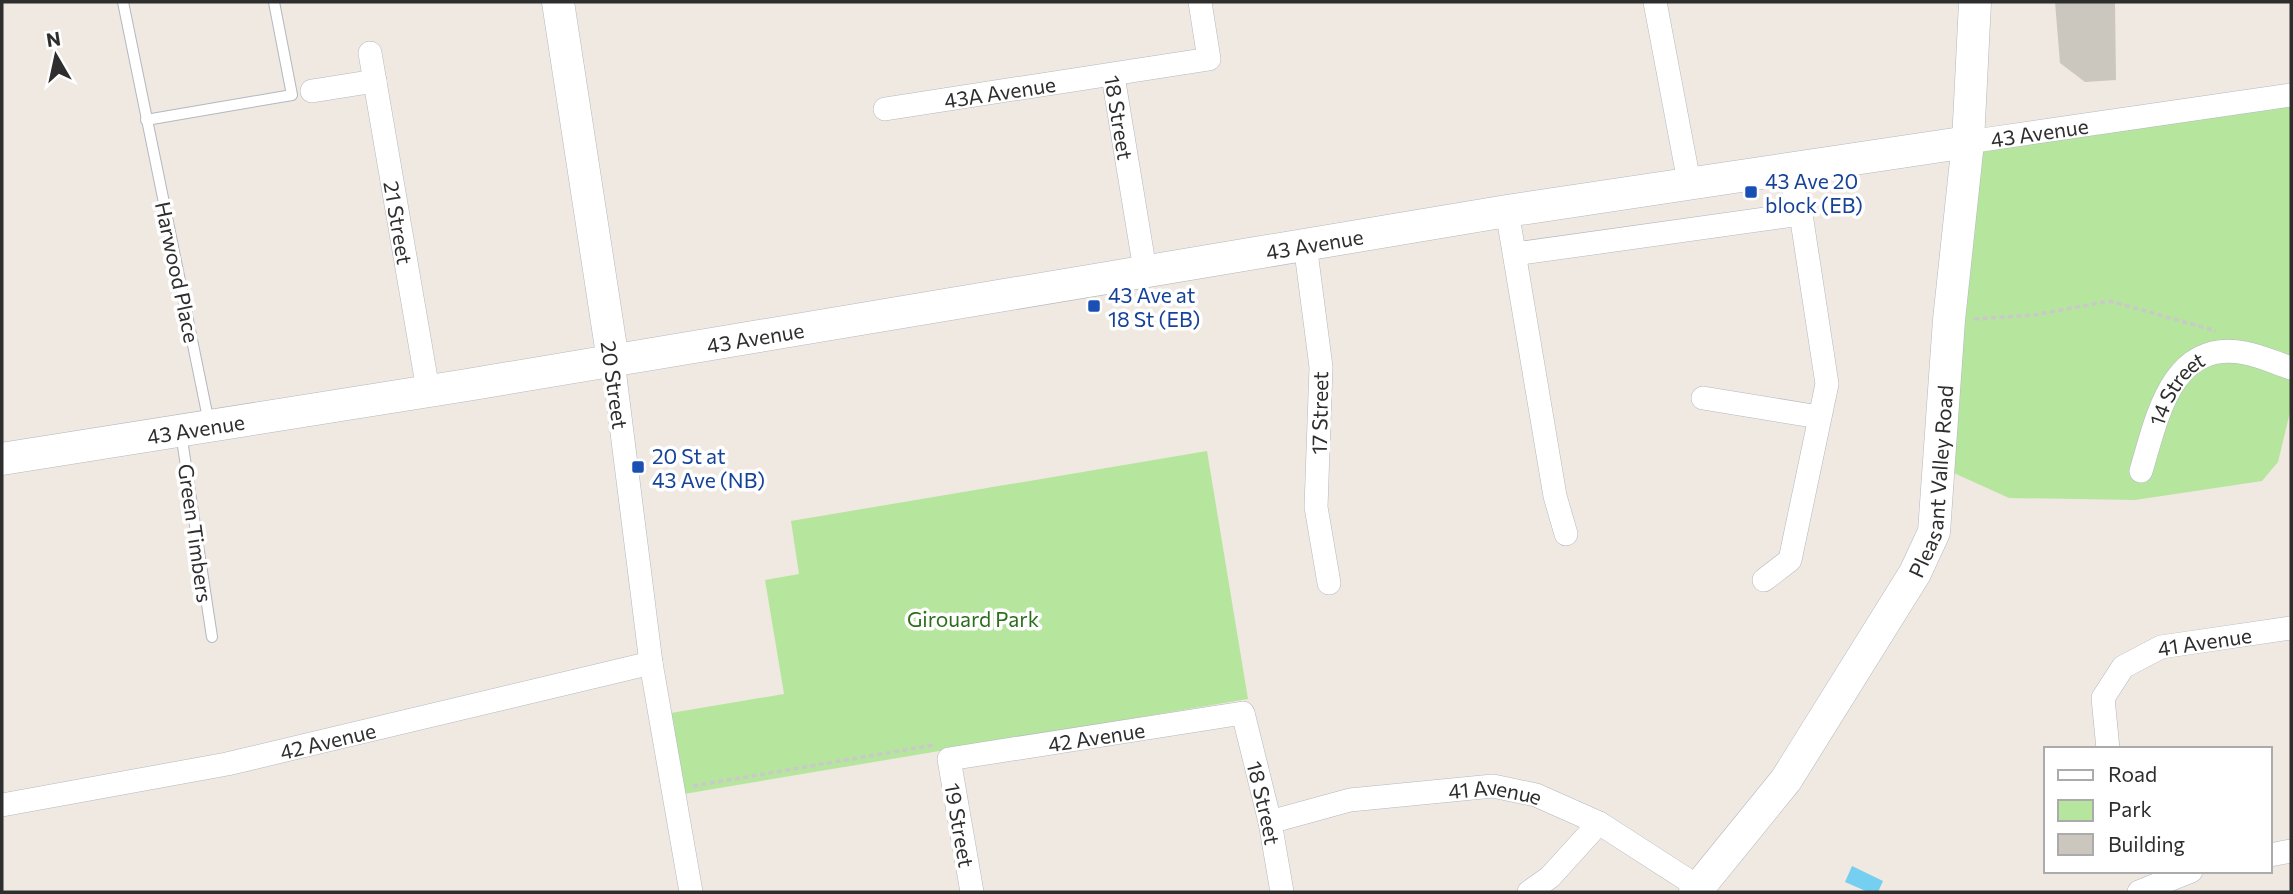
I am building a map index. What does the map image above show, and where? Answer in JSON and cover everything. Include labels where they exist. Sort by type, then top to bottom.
[{"type":"street","name":"20 Street","points":[[558,2],[613,361],[651,663],[689,892]]},
{"type":"street","name":"18 Street","points":[[1145,270],[1113,76],[1209,59],[1200,2]]},
{"type":"street","points":[[1655,2],[1689,181]]},
{"type":"street","name":"Pleasant Valley Road","points":[[1697,890],[1786,780],[1915,573],[1934,532],[1949,320],[1968,142],[1975,2]]},
{"type":"street","name":"21 Street","points":[[370,53],[428,390]]},
{"type":"street","name":"43A Avenue","points":[[885,109],[1113,76]]},
{"type":"street","points":[[312,91],[375,81]]},
{"type":"street","name":"43 Avenue","points":[[2,459],[613,361],[1689,181],[2291,95]]},
{"type":"street","points":[[1764,580],[1790,559],[1827,384],[1801,214],[1787,168]]},
{"type":"street","points":[[1507,211],[1555,496],[1566,534]]},
{"type":"street","points":[[1514,254],[1801,214]]},
{"type":"street","name":"17 Street","points":[[1305,244],[1321,366],[1316,507],[1329,583]]},
{"type":"street","name":"14 Street","points":[[2141,471],[2164,396],[2185,367],[2219,351],[2245,353],[2291,368]]},
{"type":"street","points":[[1703,398],[1819,417]]},
{"type":"street","name":"41 Avenue","points":[[2108,747],[2103,698],[2123,667],[2161,648],[2291,628]]},
{"type":"street","name":"42 Avenue","points":[[2,805],[227,764],[651,663]]},
{"type":"street","name":"18 Street","points":[[1243,713],[1270,822],[1282,892]]},
{"type":"street","name":"42 Avenue","points":[[949,758],[1243,713]]},
{"type":"street","name":"19 Street","points":[[949,758],[972,892]]},
{"type":"street","name":"41 Avenue","points":[[1270,822],[1350,800],[1493,786],[1536,795],[1600,823],[1697,890]]},
{"type":"street","points":[[1529,892],[1550,877],[1600,823]]},
{"type":"street","points":[[2272,855],[2291,851]]},
{"type":"street","points":[[2138,884],[2183,873]]},
{"type":"lane","name":"Harwood Place","points":[[123,2],[146,120],[195,426]]},
{"type":"lane","points":[[146,120],[292,95],[274,2]]},
{"type":"lane","name":"Green Timbers","points":[[195,426],[212,638]]},
{"type":"path","points":[[1949,320],[2034,315],[2110,301],[2160,312],[2225,334]]},
{"type":"path","points":[[674,789],[940,744],[949,758]]},
{"type":"green space","points":[[2291,91],[2291,408],[2278,462],[2262,481],[2135,500],[2009,498],[1945,469],[1959,154]]},
{"type":"green space","name":"Girouard Park","points":[[1207,451],[1248,699],[684,794],[671,713],[784,694],[765,580],[799,574],[791,521]]},
{"type":"water","points":[[1852,866],[1883,881],[1878,892],[1868,892],[1845,882]]},
{"type":"building","points":[[2055,2],[2115,2],[2116,80],[2085,82],[2060,63]]},
{"type":"place","name":"43 Ave 20 block (EB)","points":[[1751,192]]},
{"type":"place","name":"43 Ave at 18 St (EB)","points":[[1094,306]]},
{"type":"place","name":"20 St at 43 Ave (NB)","points":[[638,467]]}]
